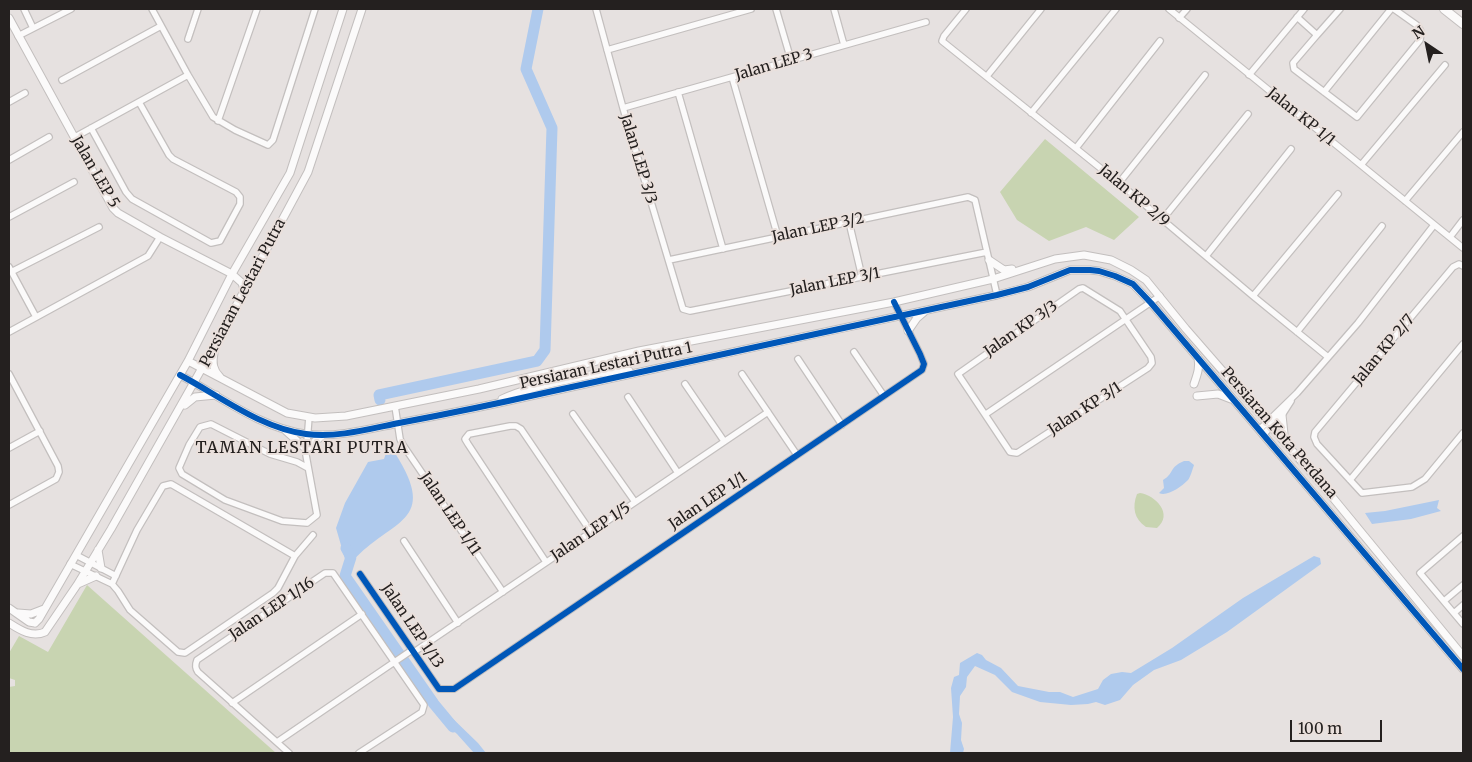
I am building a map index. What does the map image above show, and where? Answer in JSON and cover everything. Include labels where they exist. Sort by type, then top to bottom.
[{"type":"main road","points":[[1444,9],[1463,24]]},
{"type":"street","points":[[24,9],[33,28]]},
{"type":"street","points":[[18,36],[71,9]]},
{"type":"street","points":[[152,9],[211,114],[218,121],[265,144],[270,144],[273,140],[315,9]]},
{"type":"street","points":[[188,39],[198,9]]},
{"type":"street","points":[[218,121],[257,9]]},
{"type":"street","name":"Persiaran Lestari Putra","points":[[35,622],[39,619],[188,361],[232,274],[290,173],[343,9]]},
{"type":"street","name":"Persiaran Lestari Putra","points":[[39,634],[45,632],[50,626],[98,550],[245,292],[308,172],[362,9]]},
{"type":"street","name":"Jalan LEP 3/3","points":[[596,9],[623,108],[683,309]]},
{"type":"street","points":[[607,50],[751,9]]},
{"type":"street","points":[[776,9],[791,60]]},
{"type":"street","points":[[834,9],[844,45]]},
{"type":"street","name":"Jalan KP 2/9","points":[[966,9],[942,41],[1119,183],[1328,357]]},
{"type":"street","points":[[987,76],[1041,9]]},
{"type":"street","points":[[1031,113],[1116,9]]},
{"type":"street","name":"Jalan KP 1/1","points":[[1168,9],[1463,248]]},
{"type":"street","points":[[1179,18],[1186,9]]},
{"type":"street","points":[[1249,74],[1304,9]]},
{"type":"street","points":[[1324,92],[1393,9],[1418,26],[1421,32],[1420,40],[1357,117],[1354,115],[1324,92],[1294,69],[1293,63],[1340,9]]},
{"type":"street","points":[[1297,17],[1317,34]]},
{"type":"street","name":"Jalan LEP 5","points":[[9,18],[118,214],[232,274]]},
{"type":"street","name":"Jalan LEP 3","points":[[623,108],[926,22]]},
{"type":"street","points":[[62,80],[161,26]]},
{"type":"street","points":[[1076,148],[1160,41]]},
{"type":"street","points":[[1361,165],[1445,65]]},
{"type":"street","points":[[1119,183],[1205,74]]},
{"type":"street","points":[[75,137],[188,75]]},
{"type":"street","points":[[732,77],[778,237]]},
{"type":"street","points":[[678,92],[723,249]]},
{"type":"street","points":[[9,102],[25,93]]},
{"type":"street","points":[[91,128],[126,192],[132,199],[210,243],[220,241],[240,204],[240,197],[236,192],[172,159],[139,102]]},
{"type":"street","points":[[1162,220],[1248,114]]},
{"type":"street","points":[[1404,201],[1463,132]]},
{"type":"street","points":[[9,160],[49,137]]},
{"type":"street","points":[[1206,256],[1291,149]]},
{"type":"street","points":[[9,217],[74,182]]},
{"type":"street","points":[[1253,296],[1338,194]]},
{"type":"street","name":"Jalan LEP 3/2","points":[[669,260],[968,197],[975,200],[988,256]]},
{"type":"street","points":[[1450,237],[1463,220]]},
{"type":"street","points":[[849,222],[862,277]]},
{"type":"street","points":[[1261,432],[1358,323],[1434,225]]},
{"type":"street","points":[[1297,332],[1382,226]]},
{"type":"street","points":[[36,317],[10,270],[99,227]]},
{"type":"street","points":[[9,332],[148,256],[160,237]]},
{"type":"street","name":"Persiaran Kota Perdana","points":[[1030,267],[1055,259],[1084,255],[1111,260],[1146,280],[1186,329],[1354,522],[1463,656]]},
{"type":"street","points":[[988,256],[1004,270],[1030,267]]},
{"type":"street","points":[[988,256],[997,295]]},
{"type":"street","name":"Jalan LEP 3/1","points":[[683,309],[690,311],[862,277],[988,256]]},
{"type":"street","name":"Jalan KP 2/7","points":[[1350,480],[1317,444],[1314,437],[1315,432],[1453,267],[1459,264],[1463,266]]},
{"type":"street","name":"Persiaran Lestari Putra 1","points":[[188,361],[287,413],[315,418],[346,416],[479,389],[639,351],[894,302],[993,279],[1030,267]]},
{"type":"street","name":"Persiaran Kota Perdana","points":[[1046,280],[1070,270],[1099,271],[1133,284],[1463,669]]},
{"type":"street","points":[[232,274],[242,283],[245,292]]},
{"type":"street","name":"Persiaran Lestari Putra 1","points":[[398,424],[485,406],[522,390],[539,386],[614,370],[640,371],[900,317],[997,295],[1046,280]]},
{"type":"street","name":"Jalan KP 3/3","points":[[986,414],[959,377],[959,372],[1079,289],[1083,288],[1093,293],[1120,312],[1125,320]]},
{"type":"street","points":[[986,414],[1160,296]]},
{"type":"street","name":"Jalan LEP 1/1","points":[[444,690],[454,689],[922,370],[924,364],[894,302]]},
{"type":"street","points":[[908,331],[917,318],[926,311]]},
{"type":"street","name":"Jalan KP 3/1","points":[[986,414],[1010,452],[1017,453],[1148,368],[1152,363],[1151,357],[1125,320]]},
{"type":"street","points":[[1463,344],[1350,480],[1362,493],[1412,487],[1424,479],[1463,433]]},
{"type":"street","points":[[215,345],[212,361],[216,372],[224,380]]},
{"type":"street","points":[[854,352],[884,396]]},
{"type":"street","points":[[1194,384],[1198,374],[1198,358]]},
{"type":"street","points":[[798,359],[842,425]]},
{"type":"street","points":[[9,374],[58,466],[59,472],[56,479],[9,505]]},
{"type":"street","points":[[180,374],[256,418],[284,430],[323,435],[357,432],[398,424]]},
{"type":"street","points":[[742,374],[797,455]]},
{"type":"street","points":[[685,384],[724,441]]},
{"type":"street","points":[[9,390],[16,387]]},
{"type":"street","points":[[1269,424],[1282,415],[1297,392]]},
{"type":"street","points":[[1197,396],[1218,394],[1234,401]]},
{"type":"street","points":[[178,411],[195,397],[216,395]]},
{"type":"street","points":[[628,397],[678,473]]},
{"type":"street","name":"Jalan LEP 1/11","points":[[396,406],[400,439],[503,592]]},
{"type":"street","name":"Jalan LEP 1/5","points":[[277,742],[396,660],[458,623],[768,412]]},
{"type":"street","points":[[573,414],[635,502]]},
{"type":"street","points":[[1282,415],[1285,443]]},
{"type":"street","points":[[308,468],[291,460],[270,454],[211,424],[200,427],[189,445],[179,468],[182,474],[224,500],[282,521],[307,523],[317,515],[306,452],[306,434],[309,417]]},
{"type":"street","points":[[546,562],[468,444],[465,439],[469,434],[516,426],[521,429],[591,532]]},
{"type":"street","points":[[284,430],[306,452]]},
{"type":"street","points":[[9,448],[40,432]]},
{"type":"street","points":[[291,460],[297,460],[323,435]]},
{"type":"street","points":[[112,584],[137,530],[163,486],[171,484],[295,556]]},
{"type":"street","points":[[70,564],[112,584],[130,610],[178,652],[186,653],[273,593],[295,556],[313,534]]},
{"type":"street","points":[[1463,536],[1420,573],[1463,624]]},
{"type":"street","points":[[404,541],[458,623]]},
{"type":"street","points":[[98,550],[101,568]]},
{"type":"street","points":[[76,555],[116,576]]},
{"type":"street","name":"Jalan LEP 1/16","points":[[289,753],[196,669],[197,660],[325,573],[332,573],[396,660],[424,705],[424,709],[359,753]]},
{"type":"street","name":"Jalan LEP 1/13","points":[[360,574],[411,651],[439,689],[444,690]]},
{"type":"street","points":[[77,585],[96,576]]},
{"type":"street","points":[[1444,601],[1463,585]]},
{"type":"street","points":[[1454,613],[1463,605]]},
{"type":"street","points":[[9,608],[29,622],[35,622],[39,634],[30,634],[9,623]]},
{"type":"street","points":[[16,612],[31,614],[44,608]]},
{"type":"street","points":[[232,703],[362,614]]},
{"type":"green space","points":[[1045,139],[1139,217],[1114,240],[1086,227],[1049,241],[1017,220],[1000,192]]},
{"type":"green space","points":[[1140,493],[1151,497],[1163,511],[1162,523],[1157,528],[1146,527],[1139,520],[1135,512],[1137,494]]},
{"type":"green space","points":[[87,585],[276,753],[9,753],[9,687],[15,686],[15,680],[9,678],[9,653],[19,636],[48,652]]},
{"type":"water","points":[[386,453],[395,453],[408,476],[413,494],[412,507],[405,518],[353,561],[345,559],[336,528],[345,503],[368,462],[384,459]]},
{"type":"water","points":[[1189,461],[1194,465],[1188,480],[1166,494],[1159,493],[1164,488],[1163,480],[1179,463]]},
{"type":"water","points":[[1439,500],[1437,508],[1441,511],[1411,519],[1372,524],[1365,513],[1385,511]]},
{"type":"water","points":[[1314,556],[1320,558],[1321,564],[1227,632],[1181,660],[1154,670],[1133,685],[1120,700],[1105,705],[1096,702],[1071,705],[1040,702],[1012,692],[995,675],[975,666],[967,677],[966,687],[960,696],[959,714],[962,723],[961,740],[964,749],[963,753],[950,753],[953,717],[951,688],[954,677],[959,675],[960,663],[977,653],[1001,668],[1018,686],[1049,692],[1060,692],[1073,697],[1098,689],[1103,680],[1111,674],[1131,673],[1172,648],[1243,598]]},
{"type":"water","points":[[448,714],[486,753],[474,753],[441,720]]},
{"type":"waterway","points":[[380,400],[379,395],[537,361],[545,350],[552,128],[526,69],[538,9]]},
{"type":"waterway","points":[[346,548],[351,557],[345,576],[434,704],[453,727]]},
{"type":"cycle path","points":[[180,375],[256,418],[289,431],[318,435],[341,434],[490,405],[997,295],[1028,287],[1070,270],[1099,271],[1133,284],[1151,303],[1463,669]]},
{"type":"cycle path","points":[[360,574],[439,689],[454,689],[922,370],[924,364],[920,354],[894,302]]},
{"type":"district","name":"TAMAN LESTARI PUTRA","points":[[302,448]]}]
